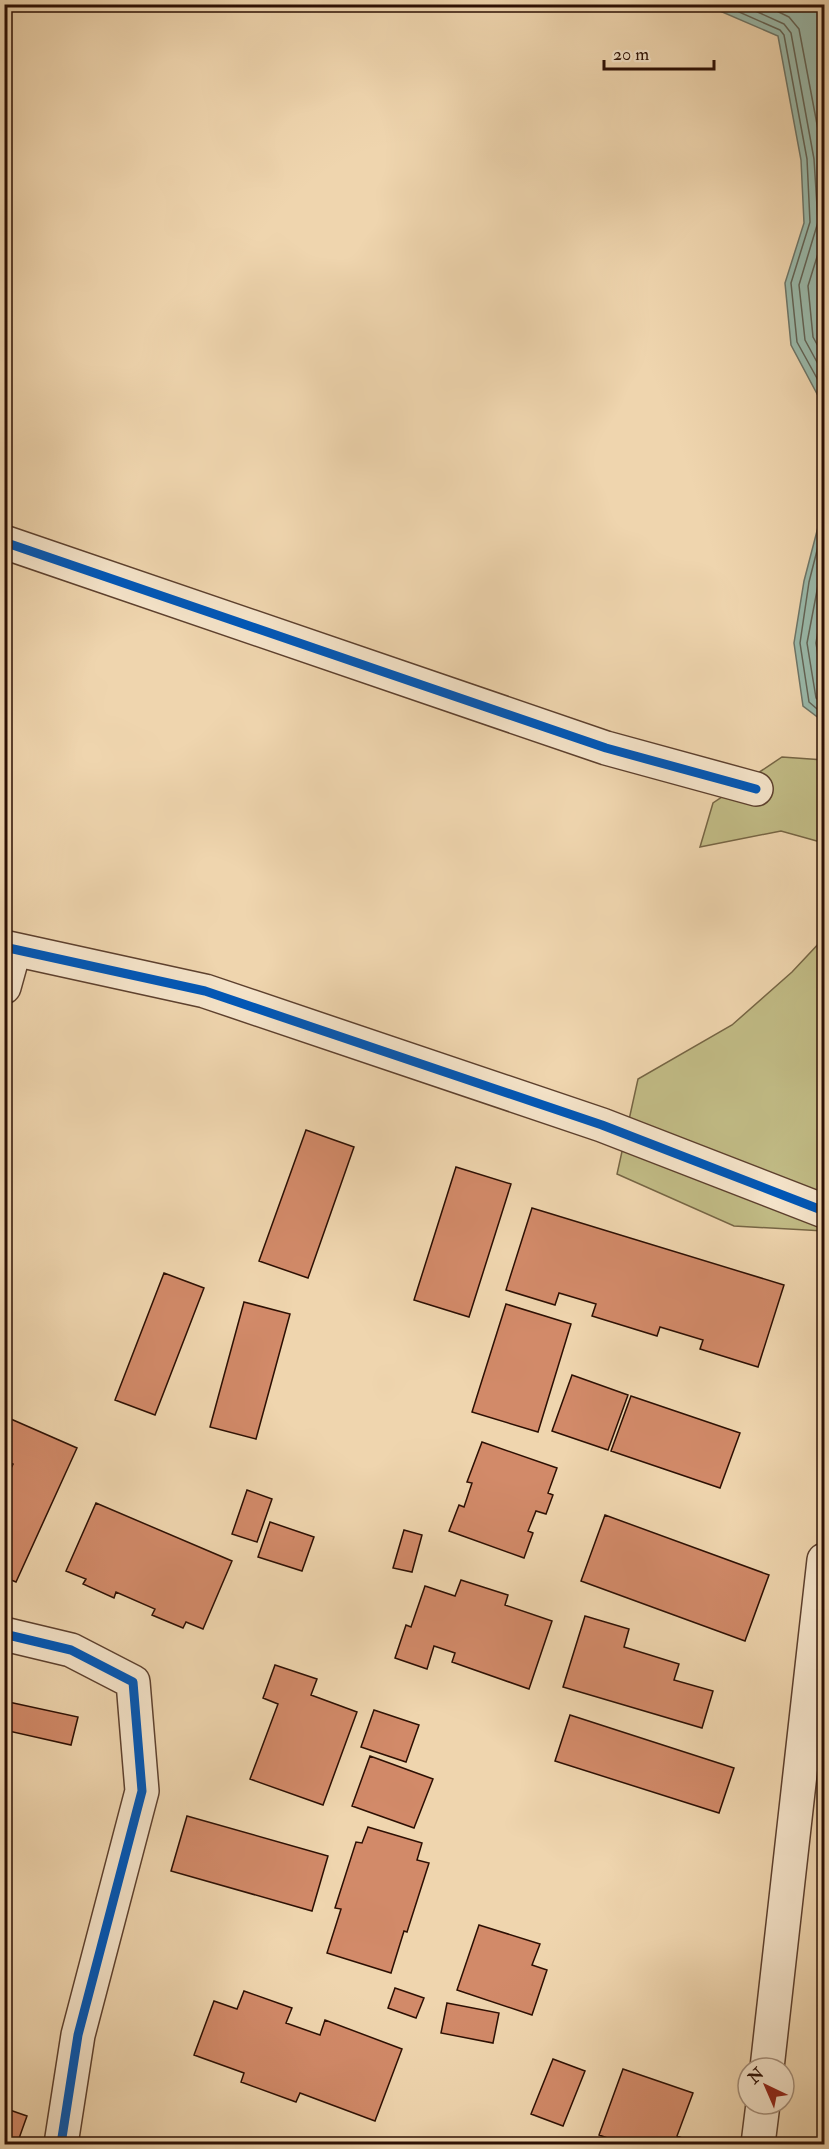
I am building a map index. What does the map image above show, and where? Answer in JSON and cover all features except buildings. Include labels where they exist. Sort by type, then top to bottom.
[{"type":"street","points":[[4,542],[606,748],[756,789]]},
{"type":"street","points":[[4,987],[9,949],[205,991],[602,1125],[825,1211]]},
{"type":"street","points":[[768,2056],[825,1560]]},
{"type":"street","points":[[4,1634],[71,1650],[133,1682],[142,1791],[78,2035],[61,2145]]},
{"type":"street","points":[[758,2145],[762,2116]]},
{"type":"shaded area","points":[[782,757],[824,760],[824,843],[781,831],[700,847],[713,803]]},
{"type":"shaded area","points":[[824,938],[824,1231],[734,1226],[617,1174],[638,1079],[732,1025],[792,972]]},
{"type":"water","points":[[706,5],[824,5],[824,407],[791,345],[785,283],[804,223],[801,160],[778,36]]},
{"type":"water","points":[[824,504],[824,722],[803,706],[794,643],[804,581]]},
{"type":"cycle path","points":[[4,542],[606,748],[756,789]]},
{"type":"cycle path","points":[[4,947],[205,991],[602,1125],[824,1211]]},
{"type":"cycle path","points":[[4,1634],[71,1650],[133,1682],[142,1791],[78,2035],[61,2144]]}]
